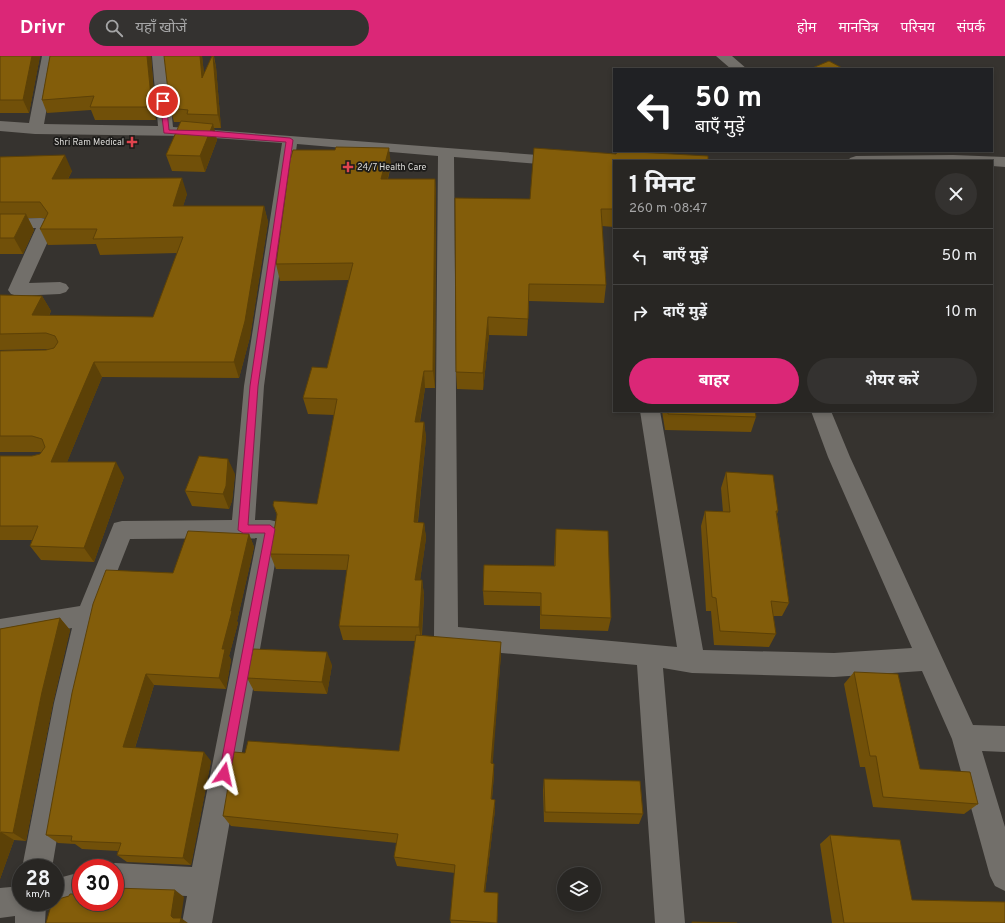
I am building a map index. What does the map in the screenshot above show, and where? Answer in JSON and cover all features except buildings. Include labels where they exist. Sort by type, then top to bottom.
[{"type":"street","points":[[35,129],[48,56]]},
{"type":"street","points":[[160,56],[166,132]]},
{"type":"street","points":[[723,56],[739,68]]},
{"type":"street","points":[[0,126],[35,129],[212,133],[446,153],[613,165]]},
{"type":"street","points":[[243,530],[254,386],[290,140]]},
{"type":"street","points":[[852,152],[859,160]]},
{"type":"street","points":[[446,153],[446,637],[648,655],[692,661],[834,665],[929,659]]},
{"type":"street","points":[[993,161],[1005,162]]},
{"type":"street","points":[[0,224],[41,223],[45,228],[9,290]]},
{"type":"street","points":[[9,290],[60,288]]},
{"type":"street","points":[[650,412],[692,661]]},
{"type":"street","points":[[822,412],[839,457],[965,738],[1005,876]]},
{"type":"street","points":[[39,859],[67,703],[88,615],[122,530],[270,529],[197,923]]},
{"type":"street","points":[[0,630],[88,615]]},
{"type":"street","points":[[648,655],[670,923]]},
{"type":"street","points":[[965,738],[1005,739]]},
{"type":"street","points":[[124,878],[204,882]]},
{"type":"street","points":[[0,903],[12,902]]},
{"type":"street","points":[[30,923],[31,911]]},
{"type":"place","name":"Shri Ram Medical","points":[[132,142]]},
{"type":"place","name":"24/7 Health Care","points":[[348,167]]},
{"type":"route","points":[[163,101],[166,132],[212,133],[290,140],[261,328],[254,386],[243,530],[270,529],[224,774]]}]
